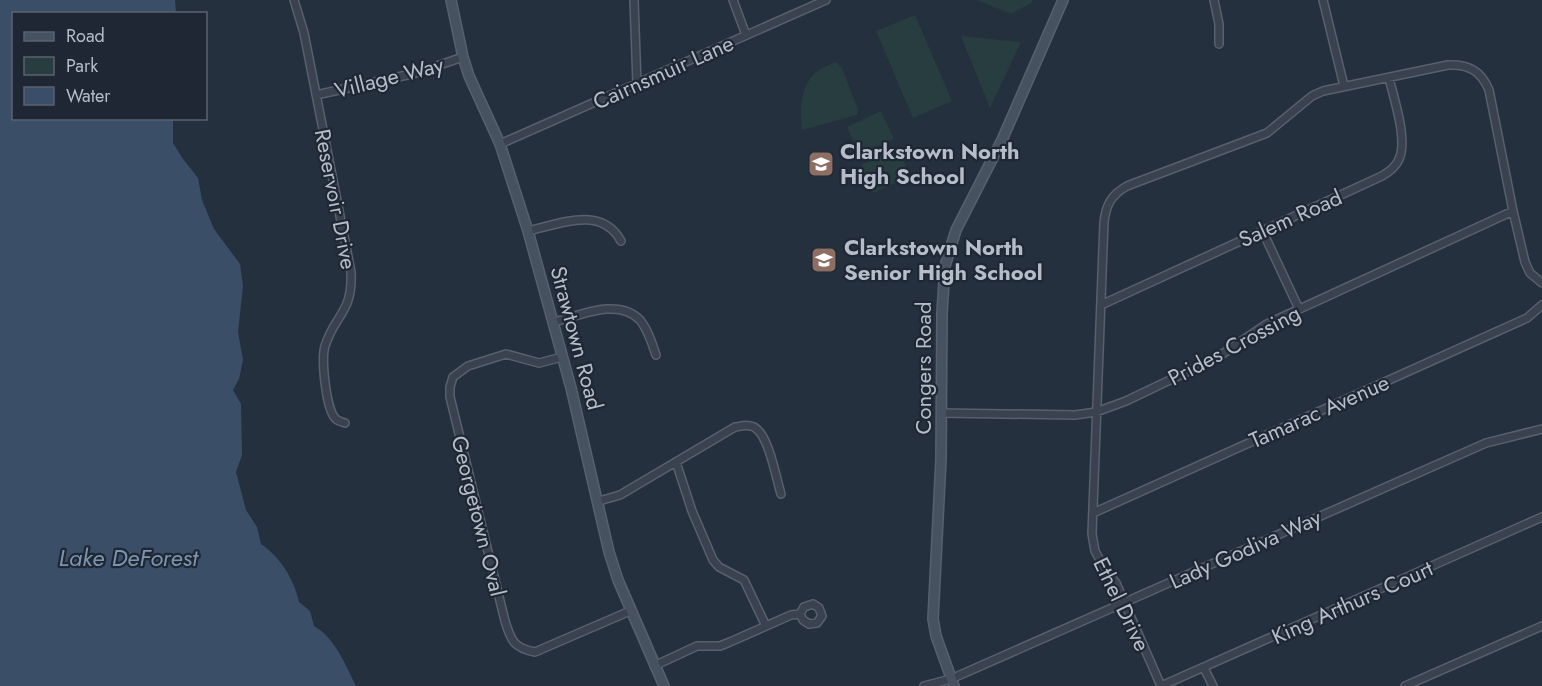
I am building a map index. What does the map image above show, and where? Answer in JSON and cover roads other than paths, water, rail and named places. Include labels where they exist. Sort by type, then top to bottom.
[{"type":"street","name":"Reservoir Drive","points":[[294,0],[304,33],[351,272],[352,287],[349,301],[325,347],[323,362],[324,380],[332,412],[336,419],[345,423]]},
{"type":"street","name":"Strawtown Road","points":[[451,0],[469,76],[500,144],[528,231],[554,322],[599,501],[609,552],[630,611],[663,686]]},
{"type":"street","points":[[634,0],[637,84]]},
{"type":"street","points":[[733,0],[746,35]]},
{"type":"street","name":"Cairnsmuir Lane","points":[[500,144],[826,0]]},
{"type":"street","name":"Congers Road","points":[[952,682],[936,636],[933,619],[941,459],[942,295],[947,256],[956,230],[1002,140],[1063,0]]},
{"type":"street","points":[[1214,0],[1219,24],[1219,44]]},
{"type":"street","points":[[1323,0],[1344,86]]},
{"type":"street","name":"Village Way","points":[[315,95],[416,73],[463,57]]},
{"type":"street","name":"Ethel Drive","points":[[1161,686],[1116,583],[1095,551],[1092,534],[1104,222],[1109,201],[1116,192],[1256,138],[1277,126],[1312,96],[1323,91],[1459,64],[1468,66],[1484,79],[1491,100],[1525,262],[1530,273],[1542,283]]},
{"type":"street","name":"Salem Road","points":[[1101,305],[1392,170],[1399,161],[1402,138],[1389,78]]},
{"type":"street","name":"Prides Crossing","points":[[942,413],[1075,415],[1096,412],[1126,401],[1218,357],[1251,334],[1299,309],[1513,211]]},
{"type":"street","points":[[528,231],[579,220],[592,220],[603,222],[611,227],[621,241]]},
{"type":"street","points":[[1262,230],[1299,309]]},
{"type":"street","name":"Tamarac Avenue","points":[[1093,513],[1527,318],[1542,305]]},
{"type":"street","points":[[554,322],[608,308],[629,312],[639,319],[647,330],[656,355]]},
{"type":"street","name":"Georgetown Oval","points":[[562,357],[539,363],[506,354],[460,370],[453,377],[450,387],[450,397],[509,637],[524,650],[535,652],[630,611]]},
{"type":"street","points":[[599,501],[620,495],[735,427],[744,425],[752,426],[760,432],[766,442],[781,494]]},
{"type":"street","name":"Lady Godiva Way","points":[[924,686],[952,682],[1125,602],[1486,443],[1542,429]]},
{"type":"street","points":[[676,462],[692,512],[713,560],[719,567],[744,580],[766,626]]},
{"type":"street","name":"King Arthurs Court","points":[[1161,686],[1542,517]]},
{"type":"street","points":[[654,666],[697,646],[720,646],[791,615],[800,615]]},
{"type":"street","points":[[1405,686],[1542,626]]},
{"type":"street","points":[[1204,668],[1213,686]]},
{"type":"water","name":"Lake DeForest","points":[[0,0],[175,0],[176,12],[12,12],[12,120],[173,120],[173,143],[198,178],[202,200],[214,229],[240,264],[243,286],[238,332],[243,360],[239,379],[233,390],[241,404],[242,455],[236,472],[246,510],[257,527],[261,544],[285,569],[294,585],[299,602],[310,611],[314,626],[334,644],[356,686],[0,686]]},
{"type":"place","name":"Clarkstown North High School","points":[[821,164]]},
{"type":"place","name":"Clarkstown North Senior High School","points":[[824,260]]}]
